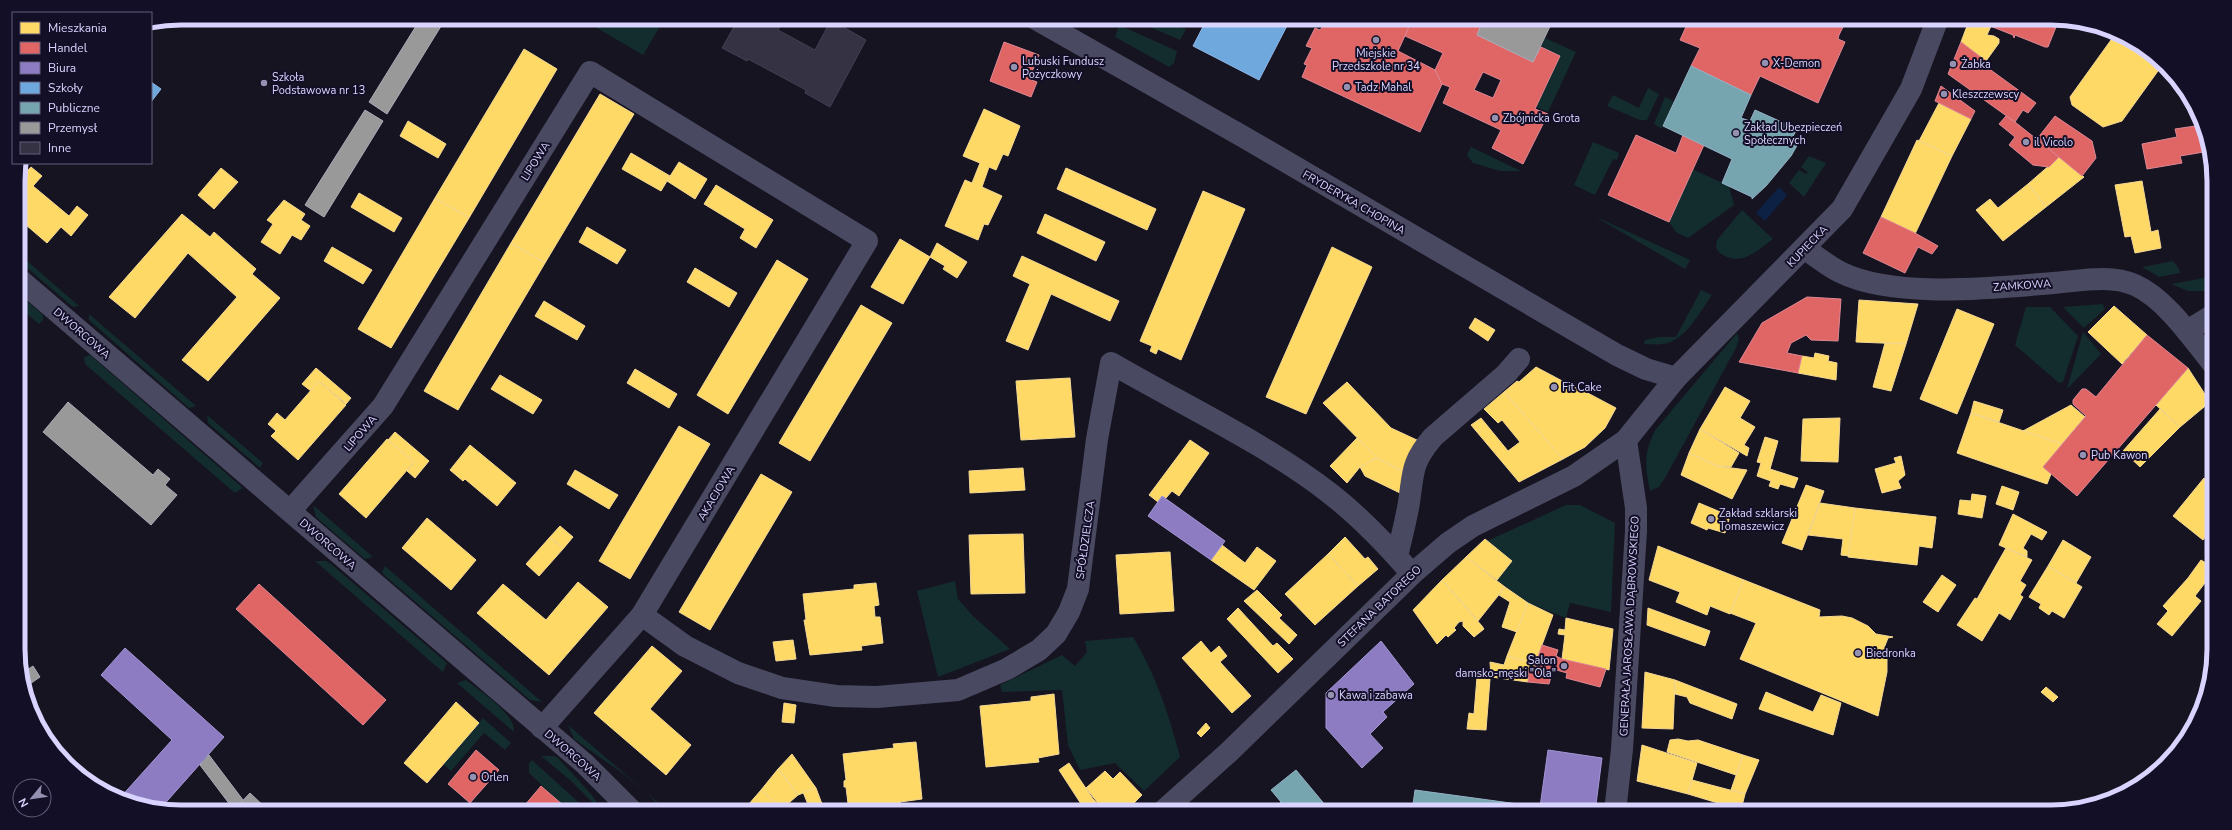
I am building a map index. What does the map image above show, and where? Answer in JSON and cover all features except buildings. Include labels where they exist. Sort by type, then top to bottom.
[{"type":"street","name":"FRYDERYKA CHOPINA","points":[[1046,25],[1248,140],[1617,356],[1646,369],[1676,378]]},
{"type":"street","name":"KUPIECKA","points":[[1626,440],[1676,378],[1805,249],[1842,209],[1911,89],[1935,25]]},
{"type":"street","name":"LIPOWA","points":[[290,511],[386,402],[590,72],[866,241]]},
{"type":"street","name":"AKACJOWA","points":[[542,728],[642,614],[866,241]]},
{"type":"street","name":"ZAMKOWA","points":[[1805,249],[1840,272],[1895,287],[1943,289],[2096,280],[2124,282],[2134,285],[2152,295],[2187,331],[2207,356]]},
{"type":"street","name":"DWORCOWA","points":[[25,284],[584,764],[626,805]]},
{"type":"street","points":[[2187,331],[2207,319]]},
{"type":"street","points":[[1397,556],[1408,510],[1412,472],[1422,449],[1433,437],[1506,374],[1519,359]]},
{"type":"street","name":"SPÓŁDZIELCZA","points":[[642,614],[685,646],[738,673],[782,688],[836,696],[863,697],[958,690],[1007,669],[1039,650],[1056,634],[1070,612],[1078,588],[1097,439],[1111,363],[1278,458],[1319,486],[1346,508],[1397,556],[1412,574]]},
{"type":"street","name":"STEFANA BATOREGO","points":[[1170,805],[1239,742],[1412,574],[1448,543],[1473,526],[1574,476],[1626,440]]},
{"type":"street","name":"GENERAŁA JAROSŁAWA DĄBROWSKIEGO","points":[[1616,805],[1622,749],[1636,531],[1636,508],[1626,440]]},
{"type":"green space","points":[[592,25],[661,25],[643,55]]},
{"type":"green space","points":[[1119,25],[1177,51],[1174,63],[1169,67],[1115,37]]},
{"type":"green space","points":[[1145,25],[1176,25],[1186,29],[1180,40]]},
{"type":"green space","points":[[1545,38],[1576,52],[1548,112],[1536,107],[1560,56],[1541,47]]},
{"type":"green space","points":[[1648,88],[1659,94],[1647,120],[1640,120],[1607,106],[1613,95],[1639,108]]},
{"type":"green space","points":[[1665,97],[1675,102],[1662,129],[1654,124]]},
{"type":"green space","points":[[1593,142],[1619,153],[1617,160],[1613,159],[1595,195],[1574,185]]},
{"type":"green space","points":[[1471,147],[1521,171],[1500,171],[1473,163],[1467,155]]},
{"type":"green space","points":[[1809,156],[1826,163],[1804,197],[1789,183],[1799,170],[1806,174],[1808,172],[1801,167]]},
{"type":"green space","points":[[1692,169],[1729,186],[1734,205],[1688,238],[1676,232],[1669,222]]},
{"type":"green space","points":[[1742,210],[1773,239],[1752,254],[1740,259],[1734,259],[1719,252],[1716,247],[1717,240]]},
{"type":"green space","points":[[1594,216],[1690,260],[1685,269]]},
{"type":"green space","points":[[25,259],[79,306],[73,307],[25,266]]},
{"type":"green space","points":[[2173,261],[2178,267],[2180,273],[2159,277],[2142,267]]},
{"type":"green space","points":[[2207,278],[2207,291],[2188,291],[2171,284]]},
{"type":"green space","points":[[1701,290],[1712,295],[1692,324],[1679,337],[1671,342],[1661,344],[1644,344],[1645,340],[1659,337],[1676,337]]},
{"type":"green space","points":[[25,299],[43,315],[43,320],[39,324],[25,312]]},
{"type":"green space","points":[[2103,304],[2105,309],[2084,328],[2063,307]]},
{"type":"green space","points":[[2026,307],[2050,307],[2078,336],[2063,382],[2059,383],[2015,345]]},
{"type":"green space","points":[[89,314],[196,406],[189,408],[89,320]]},
{"type":"green space","points":[[2083,332],[2101,354],[2067,389]]},
{"type":"green space","points":[[1737,333],[1739,339],[1736,348],[1665,478],[1659,487],[1650,491],[1646,459],[1649,445],[1656,429]]},
{"type":"green space","points":[[90,355],[243,488],[235,493],[85,364],[84,357]]},
{"type":"green space","points":[[207,415],[263,463],[260,468],[208,423]]},
{"type":"green space","points":[[313,505],[373,557],[365,559],[316,517]]},
{"type":"green space","points":[[1566,505],[1580,505],[1615,523],[1611,612],[1570,603],[1566,618],[1528,603],[1497,580],[1512,561],[1487,541]]},
{"type":"green space","points":[[315,561],[326,561],[331,564],[447,663],[443,672]]},
{"type":"green space","points":[[385,566],[542,702],[530,700],[384,575],[382,572]]},
{"type":"green space","points":[[955,581],[958,599],[973,616],[1010,649],[938,677],[917,591]]},
{"type":"green space","points":[[1133,637],[1141,651],[1161,696],[1180,757],[1144,791],[1115,763],[1080,770],[1068,745],[1062,690],[1002,692],[1000,685],[1062,655],[1075,666],[1087,652],[1085,641]]},
{"type":"green space","points":[[466,680],[496,703],[509,718],[513,725],[514,732],[457,683]]},
{"type":"green space","points":[[483,718],[511,743],[505,750],[484,733],[451,771],[443,764]]},
{"type":"green space","points":[[568,725],[661,805],[658,805],[649,795],[625,775],[574,739]]},
{"type":"green space","points":[[541,756],[557,757],[591,794],[599,805],[595,805],[570,780]]},
{"type":"green space","points":[[532,760],[581,805],[566,805],[562,802],[563,805],[529,773],[529,763]]},
{"type":"water","points":[[1779,187],[1787,195],[1765,221],[1756,213]]},
{"type":"place","name":"Miejskie Przedszkole nr 34","points":[[1376,40]]},
{"type":"place","name":"X-Demon","points":[[1765,63]]},
{"type":"place","name":"Żabka","points":[[1953,64]]},
{"type":"place","name":"Lubuski Fundusz Pożyczkowy","points":[[1014,67]]},
{"type":"place","name":"Szkoła Podstawowa nr 13","points":[[264,83]]},
{"type":"place","name":"Tadz Mahal","points":[[1347,87]]},
{"type":"place","name":"Kleszczewscy","points":[[1944,94]]},
{"type":"place","name":"Zbójnicka Grota","points":[[1495,118]]},
{"type":"place","name":"Zakład Ubezpieczeń Społecznych","points":[[1736,133]]},
{"type":"place","name":"il Vicolo","points":[[2026,142]]},
{"type":"place","name":"Fit Cake","points":[[1554,387]]},
{"type":"place","name":"Pub Kawon","points":[[2083,455]]},
{"type":"place","name":"Zakład szklarski Tomaszewicz","points":[[1711,519]]},
{"type":"place","name":"Biedronka","points":[[1858,653]]},
{"type":"place","name":"Salon damsko-męski \"Ola\"","points":[[1564,666]]},
{"type":"place","name":"Kawa i zabawa","points":[[1331,695]]},
{"type":"place","name":"Orlen","points":[[473,777]]}]
